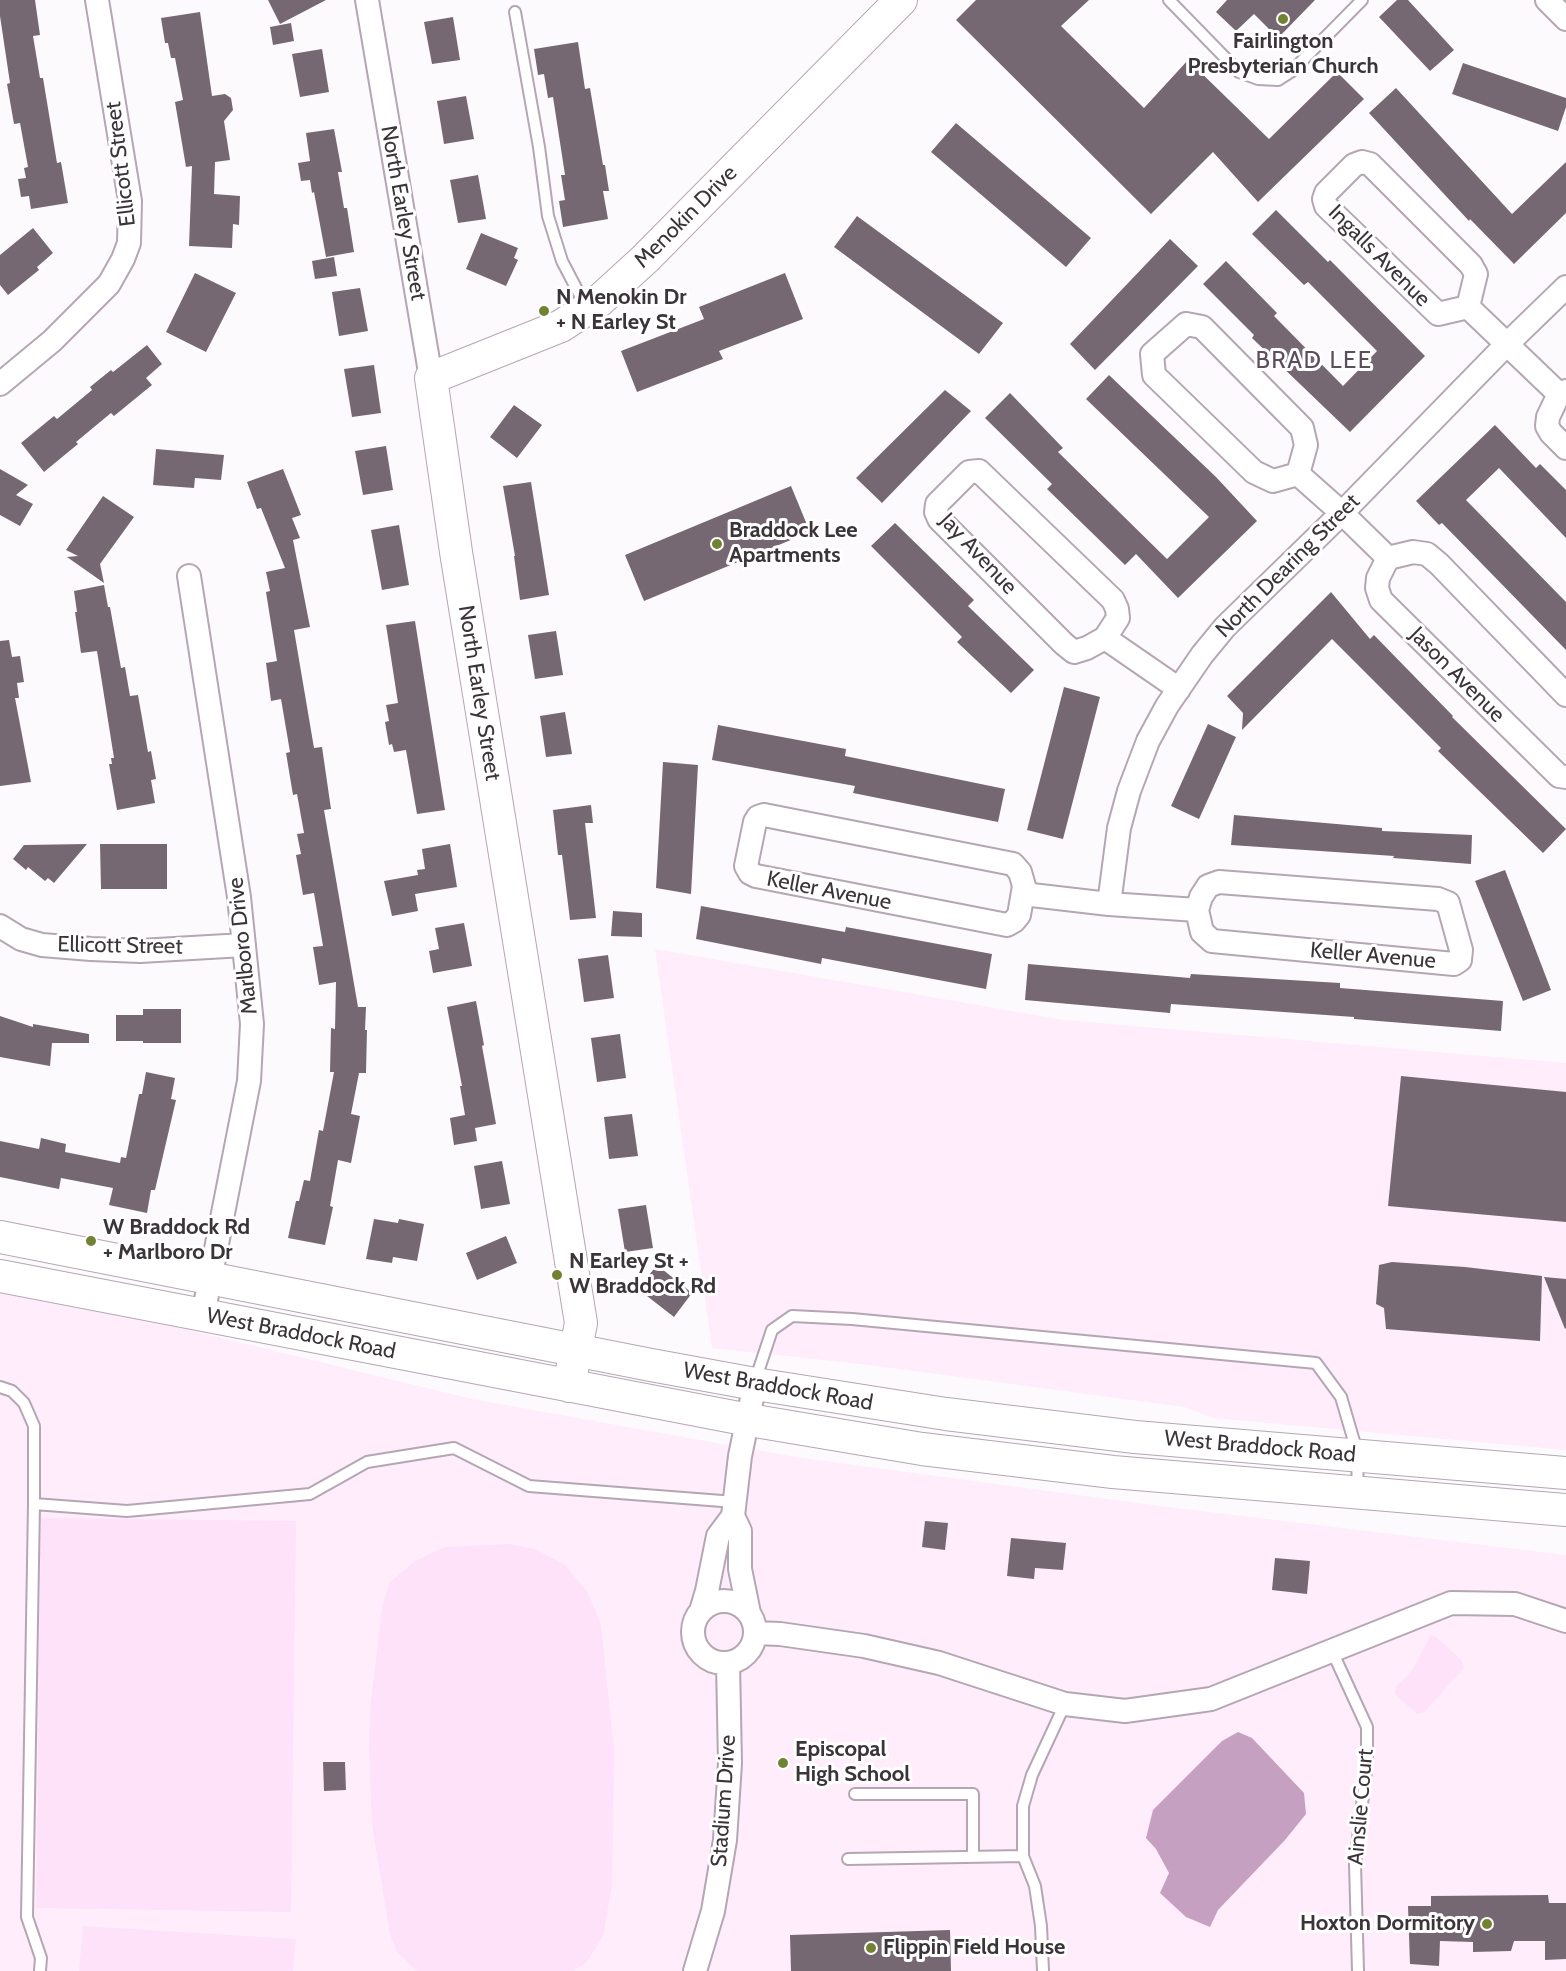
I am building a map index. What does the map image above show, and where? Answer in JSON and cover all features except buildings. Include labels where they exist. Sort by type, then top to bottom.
[{"type":"main road","name":"Menokin Drive","points":[[431,378],[561,326],[587,310],[628,276],[902,0]]},
{"type":"main road","name":"North Earley Street","points":[[431,378],[456,552],[579,1313],[580,1323],[569,1386]]},
{"type":"main road","name":"West Braddock Road","points":[[0,1237],[755,1384],[946,1414],[1136,1437],[1566,1473]]},
{"type":"main road","name":"West Braddock Road","points":[[0,1276],[749,1420],[922,1449],[1113,1472],[1566,1510]]},
{"type":"street","name":"Ellicott Street","points":[[2,378],[52,341],[109,284],[129,243],[130,201],[97,0]]},
{"type":"street","name":"North Earley Street","points":[[367,0],[431,378]]},
{"type":"street","points":[[1547,0],[1566,19]]},
{"type":"street","name":"Ingalls Avenue","points":[[1362,162],[1370,164],[1470,265],[1476,274],[1468,307],[1438,314],[1326,206],[1324,199],[1326,193],[1354,165],[1362,162]]},
{"type":"street","name":"North Dearing Street","points":[[1109,904],[1119,828],[1129,790],[1148,741],[1179,689],[1225,627],[1342,513],[1566,287]]},
{"type":"street","points":[[1468,307],[1507,345],[1562,392],[1548,417],[1547,426],[1566,448]]},
{"type":"street","points":[[1186,324],[1202,327],[1302,428],[1306,446],[1298,474],[1273,481],[1254,472],[1154,375],[1152,354],[1186,324]]},
{"type":"street","name":"Jay Avenue","points":[[979,471],[1113,600],[1118,609],[1118,618],[1105,638],[1074,652],[939,519],[936,512],[937,504],[969,472],[979,471]]},
{"type":"street","points":[[1298,474],[1388,558],[1413,552],[1427,554],[1566,695]]},
{"type":"street","name":"Jason Avenue","points":[[1388,558],[1378,578],[1377,588],[1381,600],[1559,776],[1566,777]]},
{"type":"street","name":"Marlboro Drive","points":[[189,576],[239,897],[252,1024],[249,1081],[203,1315]]},
{"type":"street","points":[[1105,638],[1179,689]]},
{"type":"street","name":"Keller Avenue","points":[[764,815],[1013,864],[1020,872],[1024,886],[1023,894],[1018,915],[1007,925],[756,876],[750,873],[746,866],[755,822],[758,817],[764,815]]},
{"type":"street","name":"Keller Avenue","points":[[1219,882],[1438,899],[1448,903],[1461,950],[1460,960],[1454,964],[1212,941],[1202,932],[1197,910],[1208,886],[1219,882]]},
{"type":"street","points":[[1023,894],[1109,904],[1197,910]]},
{"type":"street","name":"Ellicott Street","points":[[0,926],[21,939],[42,945],[90,950],[140,951],[244,945]]},
{"type":"street","points":[[755,1384],[740,1456],[734,1509],[740,1531],[740,1569],[752,1623],[750,1649],[737,1661],[717,1663],[707,1659],[699,1651],[692,1631],[695,1620],[709,1604],[720,1601],[731,1602],[741,1606],[752,1623],[780,1634],[875,1648],[939,1663],[1065,1704],[1125,1711],[1211,1699],[1451,1603],[1515,1604],[1566,1621]]},
{"type":"street","points":[[701,1611],[718,1536],[734,1509]]},
{"type":"street","name":"Stadium Drive","points":[[695,1971],[713,1911],[726,1840],[730,1763],[728,1663]]},
{"type":"lane","points":[[1168,0],[1239,72],[1258,79],[1278,80],[1292,71],[1362,0]]},
{"type":"lane","points":[[515,12],[548,216],[562,261],[587,310]]},
{"type":"lane","points":[[755,1384],[771,1330],[792,1316],[852,1319],[1316,1363],[1341,1397],[1358,1455],[1357,1491]]},
{"type":"lane","points":[[0,1386],[12,1391],[24,1403],[34,1426],[27,1917],[41,1958],[40,1971]]},
{"type":"lane","points":[[34,1504],[127,1510],[309,1494],[367,1462],[454,1448],[529,1486],[734,1509]]},
{"type":"lane","name":"Ainslie Court","points":[[1332,1650],[1367,1727],[1367,1762],[1355,1864],[1358,1971]]},
{"type":"lane","points":[[1043,1971],[1041,1926],[1035,1886],[1023,1856],[1023,1806],[1032,1775],[1065,1704]]},
{"type":"lane","points":[[855,1794],[973,1794],[973,1857]]},
{"type":"lane","points":[[848,1859],[1023,1856]]},
{"type":"shaded area","points":[[655,949],[1064,1020],[1566,1063],[1566,1450],[1213,1418],[1184,1407],[869,1365],[712,1348]]},
{"type":"shaded area","name":"Episcopal High School","points":[[0,1284],[472,1399],[795,1457],[1160,1506],[1566,1555],[1566,1971],[0,1971]]},
{"type":"shaded area","points":[[41,1518],[296,1521],[291,1912],[36,1908]]},
{"type":"shaded area","points":[[511,1544],[537,1550],[564,1564],[587,1591],[601,1625],[614,1750],[612,1885],[603,1936],[586,1963],[573,1971],[417,1971],[398,1953],[390,1935],[372,1824],[370,1710],[382,1608],[389,1583],[415,1561],[445,1547]]},
{"type":"shaded area","points":[[1430,1636],[1436,1637],[1462,1661],[1464,1668],[1424,1712],[1417,1714],[1395,1694],[1396,1687],[1413,1669]]},
{"type":"shaded area","points":[[1238,1732],[1252,1738],[1304,1793],[1306,1814],[1285,1840],[1218,1910],[1210,1927],[1186,1917],[1160,1893],[1169,1873],[1156,1849],[1146,1838],[1153,1810],[1222,1741]]},
{"type":"shaded area","points":[[83,1926],[296,1939],[293,1971],[79,1971]]},
{"type":"place","name":"Fairlington Presbyterian Church","points":[[1283,19]]},
{"type":"place","name":"N Menokin Dr + N Earley St","points":[[544,311]]},
{"type":"place","name":"Braddock Lee Apartments","points":[[717,544]]},
{"type":"place","name":"W Braddock Rd + Marlboro Dr","points":[[91,1241]]},
{"type":"place","name":"N Earley St + W Braddock Rd","points":[[557,1275]]},
{"type":"place","name":"Episcopal High School","points":[[783,1763]]},
{"type":"place","name":"Hoxton Dormitory","points":[[1487,1924]]},
{"type":"place","name":"Flippin Field House","points":[[871,1948]]},
{"type":"district","name":"BRAD LEE","points":[[1314,361]]}]
